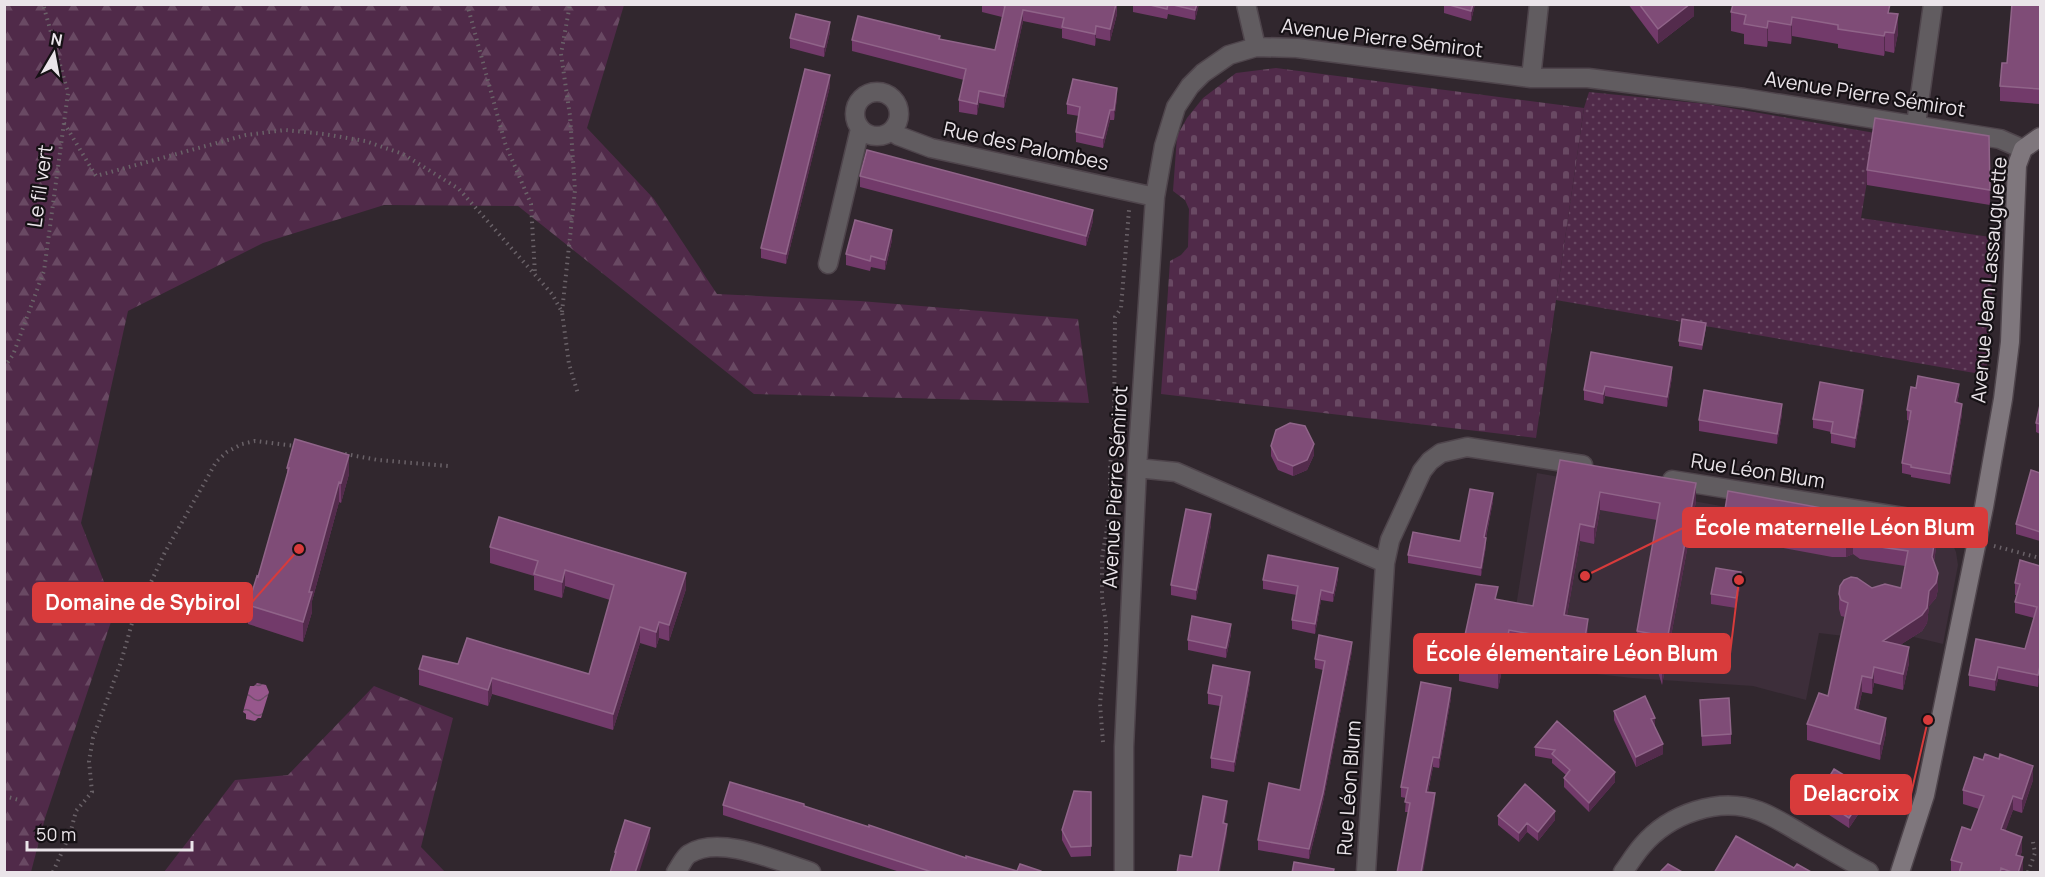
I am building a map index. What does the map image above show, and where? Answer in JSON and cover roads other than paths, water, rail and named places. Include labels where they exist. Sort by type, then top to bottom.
[{"type":"street","points":[[1246,4],[1256,47]]},
{"type":"street","points":[[1531,78],[1539,4]]},
{"type":"street","points":[[1916,124],[1933,4]]},
{"type":"street","name":"Avenue Pierre Sémirot","points":[[1124,873],[1124,747],[1137,468],[1155,197],[1164,146],[1176,107],[1190,86],[1203,73],[1229,55],[1256,47],[1297,48],[1531,78],[1588,78],[1744,98],[2000,139],[2023,149]]},
{"type":"street","points":[[828,264],[860,129],[855,117],[857,104],[861,98],[870,93],[880,92],[890,97],[897,106],[897,122],[891,131],[880,136],[870,135],[860,129]]},
{"type":"street","name":"Rue des Palombes","points":[[891,131],[931,148],[1155,197]]},
{"type":"street","points":[[2023,149],[2040,137]]},
{"type":"street","name":"Avenue Jean Lassauguette","points":[[1900,873],[1925,795],[1975,550],[2006,376],[2010,342],[2017,165],[2023,149]]},
{"type":"street","name":"Rue Léon Blum","points":[[1366,873],[1385,563],[1390,540],[1422,471],[1430,460],[1441,453],[1467,447],[1595,467]]},
{"type":"street","points":[[1137,468],[1176,472],[1385,563]]},
{"type":"street","name":"Rue Léon Blum","points":[[1653,477],[1979,529]]},
{"type":"street","points":[[1623,873],[1642,846],[1659,830],[1685,814],[1711,807],[1736,807],[1758,811],[1778,820],[1869,873]]},
{"type":"street","points":[[676,873],[688,854],[713,845],[744,851],[811,873]]},
{"type":"water","points":[[257,683],[266,685],[269,692],[261,718],[255,721],[246,719],[246,714],[243,712],[250,686]]},
{"type":"place","name":"Domaine de Sybirol","points":[[299,549]]},
{"type":"place","name":"École maternelle Léon Blum","points":[[1585,576]]},
{"type":"place","name":"École élementaire Léon Blum","points":[[1739,580]]},
{"type":"place","name":"Delacroix","points":[[1928,720]]}]
